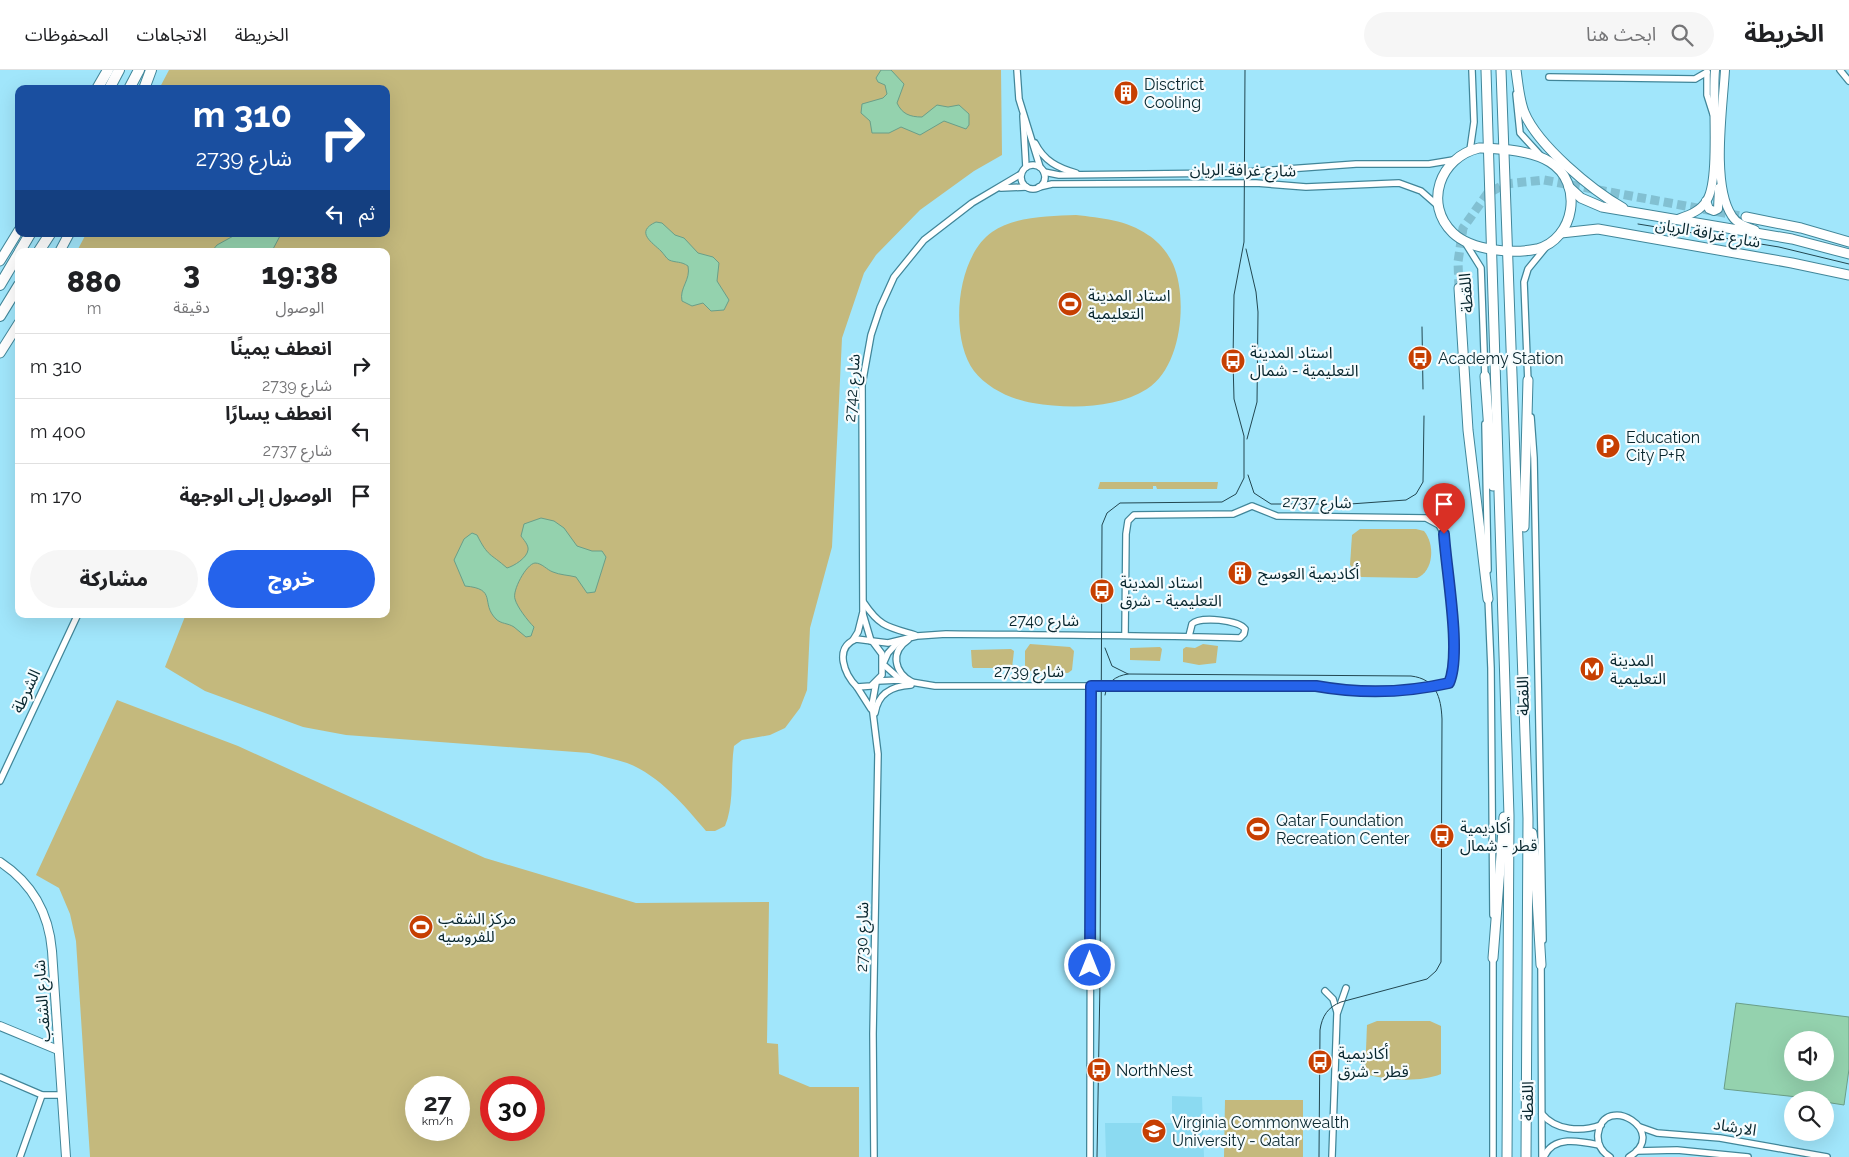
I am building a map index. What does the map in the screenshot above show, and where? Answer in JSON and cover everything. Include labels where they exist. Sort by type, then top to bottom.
[{"type":"highway","points":[[99,85],[108,70]]},
{"type":"highway","points":[[111,85],[119,70]]},
{"type":"highway","points":[[131,85],[139,70]]},
{"type":"highway","points":[[146,85],[152,70]]},
{"type":"highway","points":[[21,248],[28,237]]},
{"type":"highway","points":[[41,248],[48,237]]},
{"type":"highway","points":[[0,285],[15,259]]},
{"type":"highway","points":[[0,316],[15,292]]},
{"type":"main road","points":[[97,85],[102,70]]},
{"type":"main road","name":"اللقطة","points":[[1486,70],[1508,762],[1510,948],[1507,1157]]},
{"type":"main road","name":"اللقطة","points":[[1500,70],[1528,818],[1526,1157]]},
{"type":"main road","points":[[1516,70],[1524,112],[1536,134],[1601,195],[1628,210]]},
{"type":"main road","points":[[1438,206],[1441,181],[1454,160],[1470,150],[1503,150],[1544,159],[1559,170],[1569,187]]},
{"type":"main road","name":"اللقطة","points":[[1550,244],[1561,233],[1571,211],[1569,187]]},
{"type":"main road","name":"شارع غرافة الريان","points":[[1569,187],[1592,204],[1774,236],[1849,254]]},
{"type":"main road","name":"اللقطة","points":[[1438,206],[1447,226],[1464,241]]},
{"type":"main road","points":[[1746,217],[1802,228],[1849,242]]},
{"type":"main road","name":"شارع غرافة الريان","points":[[1561,233],[1598,229],[1792,263],[1849,276]]},
{"type":"main road","points":[[0,261],[15,237]]},
{"type":"main road","points":[[1464,241],[1507,250],[1529,250],[1550,244]]},
{"type":"main road","points":[[1459,288],[1468,430],[1488,599]]},
{"type":"main road","points":[[0,353],[15,329]]},
{"type":"main road","points":[[1485,376],[1499,586],[1503,606]]},
{"type":"main road","points":[[1521,604],[1524,584],[1524,488],[1528,380]]},
{"type":"main road","points":[[1493,958],[1508,762]]},
{"type":"main road","points":[[1528,818],[1534,848],[1540,965]]},
{"type":"street","points":[[1017,70],[1026,167]]},
{"type":"street","points":[[1470,150],[1474,122],[1472,70]]},
{"type":"street","points":[[1516,70],[1516,110],[1520,132],[1544,159]]},
{"type":"street","points":[[1695,79],[1710,70]]},
{"type":"street","points":[[1710,70],[1706,86],[1708,101],[1714,116]]},
{"type":"street","points":[[1678,219],[1697,210],[1706,201],[1713,175],[1714,116],[1710,70]]},
{"type":"street","points":[[1706,201],[1712,210],[1716,210],[1719,207],[1725,70]]},
{"type":"street","points":[[1840,70],[1849,81]]},
{"type":"street","points":[[1549,76],[1695,79],[1706,86]]},
{"type":"street","points":[[1022,114],[1030,132],[1042,170],[1044,180],[1039,187],[1026,187],[1021,179],[1021,174],[1026,167],[1033,165],[1042,170]]},
{"type":"street","name":"شارع غرافة الريان","points":[[1030,132],[1048,161],[1056,167],[1081,174]]},
{"type":"street","name":"شارع غرافة الريان","points":[[1042,170],[1059,175],[1238,172],[1356,164],[1428,164],[1454,160]]},
{"type":"street","points":[[1720,169],[1731,215],[1745,226],[1774,236]]},
{"type":"street","name":"شارع 2742","points":[[851,641],[858,632],[863,612],[862,385],[871,335],[894,277],[924,240],[951,218],[1021,174]]},
{"type":"street","name":"شارع غرافة الريان","points":[[1039,187],[1052,184],[1251,183],[1306,187],[1399,183],[1421,191],[1438,206]]},
{"type":"street","name":"شارع 2742","points":[[996,189],[1026,187]]},
{"type":"street","name":"اللقطة","points":[[1464,241],[1481,268],[1485,376],[1488,599],[1491,668],[1493,1157]]},
{"type":"street","name":"اللقطة","points":[[1543,1157],[1540,965],[1544,903],[1534,458],[1528,380],[1524,282],[1528,269],[1550,244]]},
{"type":"street","name":"شارع 2737","points":[[1125,634],[1126,534],[1128,521],[1134,515],[1233,514],[1252,506],[1277,516],[1426,518],[1439,525],[1444,534],[1454,668],[1451,678]]},
{"type":"street","points":[[863,602],[875,620],[917,636]]},
{"type":"street","name":"شارع 2742","points":[[863,612],[872,642]]},
{"type":"street","name":"الشرطة","points":[[0,781],[76,618]]},
{"type":"street","name":"شارع 2740","points":[[872,642],[900,640],[917,636],[1125,634],[1240,638],[1245,632],[1241,624],[1203,618],[1192,624],[1189,636]]},
{"type":"street","points":[[916,684],[901,675],[896,660],[902,644],[917,636]]},
{"type":"street","points":[[884,663],[880,650],[872,642],[861,639],[851,641],[845,649],[844,668],[846,674],[858,687],[866,688],[877,682],[888,653],[900,640]]},
{"type":"street","name":"شارع 2739","points":[[884,663],[902,681]]},
{"type":"street","name":"شارع 2739","points":[[877,682],[1091,686],[1316,686],[1344,691],[1402,691],[1449,683],[1451,678]]},
{"type":"street","name":"شارع 2730","points":[[874,1157],[873,1034],[878,754],[872,705],[877,682]]},
{"type":"street","points":[[875,718],[879,701],[890,688],[916,684]]},
{"type":"street","points":[[1090,1157],[1091,686]]},
{"type":"street","name":"شارع 2730","points":[[858,687],[867,700],[875,718]]},
{"type":"street","name":"شارع الشقب","points":[[0,862],[28,886],[46,920],[52,944],[54,1015]]},
{"type":"street","name":"شارع الشقب","points":[[0,866],[15,878],[29,894],[43,922],[48,944],[66,1157]]},
{"type":"street","points":[[1332,1157],[1338,1014],[1346,988]]},
{"type":"street","points":[[1325,991],[1333,998],[1338,1014]]},
{"type":"street","points":[[0,1026],[57,1049]]},
{"type":"street","name":"شارع الشقب","points":[[57,1049],[62,1157]]},
{"type":"street","points":[[0,1077],[42,1094],[58,1095]]},
{"type":"street","points":[[20,1157],[42,1094]]},
{"type":"street","points":[[1542,1114],[1551,1123],[1562,1128],[1586,1129],[1601,1125]]},
{"type":"street","name":"الارشاد","points":[[1601,1125],[1618,1115],[1631,1118],[1640,1127],[1657,1133],[1720,1138],[1827,1157]]},
{"type":"street","points":[[1601,1125],[1598,1135],[1599,1145],[1607,1156]]},
{"type":"street","points":[[1629,1157],[1637,1151],[1642,1139],[1640,1127]]},
{"type":"street","points":[[1543,1157],[1550,1147],[1559,1143],[1573,1141],[1599,1145]]},
{"type":"street","name":"الارشاد","points":[[1637,1151],[1677,1150],[1748,1157]]},
{"type":"shaded area","points":[[169,70],[1001,70],[1002,155],[974,171],[920,210],[876,255],[864,273],[842,338],[832,547],[810,628],[807,690],[800,708],[785,728],[770,735],[742,740],[734,746],[730,807],[725,826],[715,831],[706,831],[680,801],[661,783],[639,769],[618,760],[589,753],[346,735],[303,727],[205,691],[165,667],[184,618],[390,618],[390,248],[79,248],[84,237],[390,237],[390,85],[161,85]]},
{"type":"shaded area","points":[[881,70],[891,70],[904,84],[897,103],[901,110],[907,114],[922,117],[937,105],[948,107],[959,105],[969,114],[969,125],[966,129],[944,121],[920,135],[901,127],[889,133],[872,133],[870,121],[861,113],[862,104],[883,98],[887,94],[885,85],[878,82],[876,78]]},
{"type":"shaded area","name":"استاد المدينة التعليمية","points":[[1076,215],[1114,220],[1131,226],[1152,238],[1166,252],[1178,278],[1180,295],[1181,313],[1175,349],[1159,379],[1147,389],[1134,396],[1092,406],[1047,405],[1017,399],[1000,392],[986,383],[974,371],[966,357],[961,339],[959,319],[960,298],[964,278],[970,260],[980,244],[992,232],[1022,220]]},
{"type":"shaded area","points":[[656,222],[662,223],[675,235],[684,238],[698,253],[713,257],[719,263],[717,281],[729,300],[724,310],[711,311],[703,303],[692,306],[682,301],[682,292],[688,276],[688,266],[669,260],[647,237],[646,230]]},
{"type":"shaded area","points":[[232,237],[279,237],[274,248],[214,248]]},
{"type":"shaded area","points":[[1100,482],[1218,482],[1217,489],[1157,489],[1156,486],[1153,486],[1153,489],[1098,489]]},
{"type":"shaded area","points":[[541,518],[554,521],[564,528],[577,546],[592,551],[602,551],[606,557],[595,592],[587,593],[576,577],[556,573],[538,563],[528,568],[518,584],[515,595],[520,610],[534,627],[531,636],[526,637],[514,627],[496,619],[491,613],[487,598],[482,590],[465,586],[454,560],[464,539],[472,533],[477,535],[490,554],[507,568],[523,559],[527,553],[527,544],[521,536],[524,524]]},
{"type":"shaded area","points":[[1360,529],[1416,529],[1424,531],[1428,536],[1431,550],[1430,563],[1427,570],[1417,578],[1361,577],[1350,565],[1352,535]]},
{"type":"shaded area","points":[[1030,644],[1070,647],[1074,651],[1072,670],[1068,673],[1028,671],[1025,668],[1025,651]]},
{"type":"shaded area","points":[[1203,644],[1218,646],[1216,663],[1199,665],[1183,662],[1183,649],[1186,647],[1195,648]]},
{"type":"shaded area","points":[[1160,647],[1162,649],[1160,661],[1130,660],[1130,648]]},
{"type":"shaded area","points":[[1011,649],[1014,651],[1012,668],[973,668],[972,666],[971,650]]},
{"type":"shaded area","name":"مركز الشقب للفروسيه","points":[[117,700],[238,746],[485,858],[636,903],[769,902],[767,1043],[778,1044],[779,1074],[810,1087],[859,1087],[859,1157],[90,1157],[76,941],[70,914],[59,888],[36,875]]},
{"type":"shaded area","points":[[1736,1003],[1849,1017],[1849,1069],[1844,1105],[1834,1103],[1834,1091],[1784,1091],[1784,1096],[1724,1089]]},
{"type":"shaded area","points":[[1377,1021],[1430,1021],[1441,1026],[1441,1074],[1423,1079],[1403,1080],[1365,1074],[1367,1025]]},
{"type":"shaded area","name":"Virginia Commonwealth University - Qatar","points":[[1172,1096],[1202,1097],[1204,1157],[1106,1157],[1105,1123],[1172,1123]]},
{"type":"shaded area","points":[[1225,1100],[1303,1100],[1303,1157],[1224,1157]]},
{"type":"tunnel","points":[[1459,288],[1458,262],[1463,228],[1487,194],[1505,184],[1544,180],[1746,217]]},
{"type":"tram line","points":[[1097,1157],[1100,981],[1102,525],[1107,513],[1120,503],[1222,502],[1236,494],[1244,478],[1244,436],[1234,399],[1233,361],[1234,295],[1244,242],[1245,70]]},
{"type":"tram line","points":[[1638,224],[1779,247],[1849,264]]},
{"type":"tram line","points":[[1246,249],[1256,292],[1258,312],[1257,402],[1247,439]]},
{"type":"tram line","points":[[1422,327],[1423,389]]},
{"type":"tram line","points":[[1248,475],[1254,493],[1271,504],[1350,504],[1406,500],[1416,494],[1423,482],[1424,416]]},
{"type":"tram line","points":[[1105,648],[1112,666],[1128,674],[1411,676],[1432,685],[1438,697],[1442,719],[1441,962],[1436,971],[1427,979],[1341,1002],[1326,1013],[1320,1030],[1319,1157]]},
{"type":"tram line","points":[[1105,695],[1112,680],[1128,674]]},
{"type":"place","name":"Disctrict Cooling","points":[[1126,93]]},
{"type":"place","name":"استاد المدينة التعليمية","points":[[1070,304]]},
{"type":"place","name":"Academy Station","points":[[1420,358]]},
{"type":"place","name":"استاد المدينة التعليمية - شمال","points":[[1233,361]]},
{"type":"place","name":"Education City P+R","points":[[1608,446]]},
{"type":"place","name":"أكاديمية العوسج","points":[[1240,573]]},
{"type":"place","name":"استاد المدينة التعليمية - شرق","points":[[1102,591]]},
{"type":"place","name":"المدينة التعليمية","points":[[1592,669]]},
{"type":"place","name":"Qatar Foundation Recreation Center","points":[[1258,829]]},
{"type":"place","name":"أكاديمية قطر - شمال","points":[[1442,836]]},
{"type":"place","name":"مركز الشقب للفروسيه","points":[[421,927]]},
{"type":"place","name":"أكاديمية قطر - شرق","points":[[1320,1062]]},
{"type":"place","name":"NorthNest","points":[[1099,1070]]},
{"type":"place","name":"Virginia Commonwealth University - Qatar","points":[[1154,1131]]},
{"type":"route","points":[[1090,965],[1091,686],[1316,686],[1344,691],[1402,691],[1426,689],[1449,683],[1454,668],[1444,534]]}]
